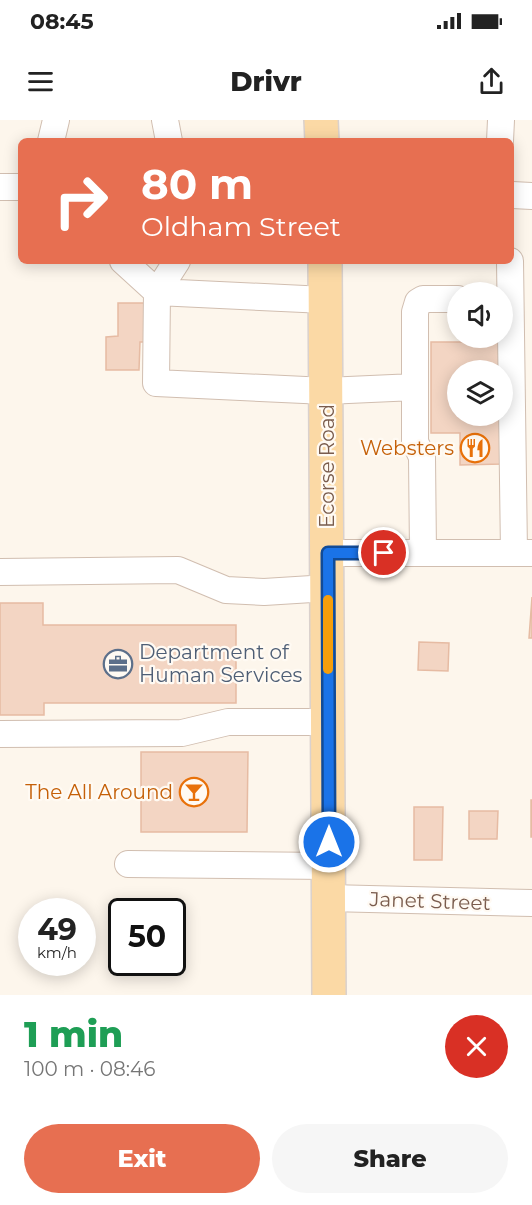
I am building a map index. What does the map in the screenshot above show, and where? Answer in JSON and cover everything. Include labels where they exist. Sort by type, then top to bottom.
[{"type":"main road","points":[[321,120],[322,138]]},
{"type":"main road","name":"Ecorse Road","points":[[325,264],[329,995]]},
{"type":"street","points":[[52,138],[56,120]]},
{"type":"street","points":[[165,120],[168,138]]},
{"type":"street","points":[[500,138],[501,120]]},
{"type":"street","points":[[0,187],[18,187]]},
{"type":"street","points":[[514,195],[532,196]]},
{"type":"street","points":[[126,264],[157,292],[325,300]]},
{"type":"street","points":[[175,264],[157,292],[156,383],[326,392],[415,387]]},
{"type":"street","points":[[508,282],[510,264]]},
{"type":"street","points":[[423,553],[422,457],[415,442],[415,312],[418,302],[423,299],[447,299]]},
{"type":"street","points":[[328,553],[523,553],[522,358],[513,324]]},
{"type":"street","points":[[0,572],[177,570],[226,590],[328,588]]},
{"type":"street","points":[[0,734],[182,733],[228,722],[328,722]]},
{"type":"street","points":[[128,864],[329,866]]},
{"type":"street","name":"Janet Street","points":[[329,898],[532,903]]},
{"type":"building","points":[[118,303],[145,303],[145,342],[140,342],[139,370],[106,370],[106,337],[118,336]]},
{"type":"building","points":[[431,342],[447,342],[447,348],[502,348],[502,360],[447,360],[447,426],[502,426],[502,464],[460,465],[460,433],[431,433]]},
{"type":"building","points":[[532,597],[532,638],[529,638]]},
{"type":"building","name":"Department of Human Services","points":[[0,603],[43,603],[43,625],[236,625],[236,703],[44,703],[44,715],[0,715]]},
{"type":"building","points":[[419,642],[449,643],[448,671],[418,670]]},
{"type":"building","name":"The All Around","points":[[141,752],[248,752],[247,832],[141,832]]},
{"type":"building","points":[[532,800],[532,837],[531,837]]},
{"type":"building","points":[[414,807],[443,807],[442,860],[414,860]]},
{"type":"building","points":[[469,811],[498,811],[497,839],[469,839]]},
{"type":"slow traffic","points":[[328,600],[328,669]]},
{"type":"place","name":"Websters","points":[[475,448]]},
{"type":"place","name":"Department of Human Services","points":[[118,664]]},
{"type":"place","name":"The All Around","points":[[194,792]]},
{"type":"route","points":[[329,842],[328,553],[384,553]]}]
